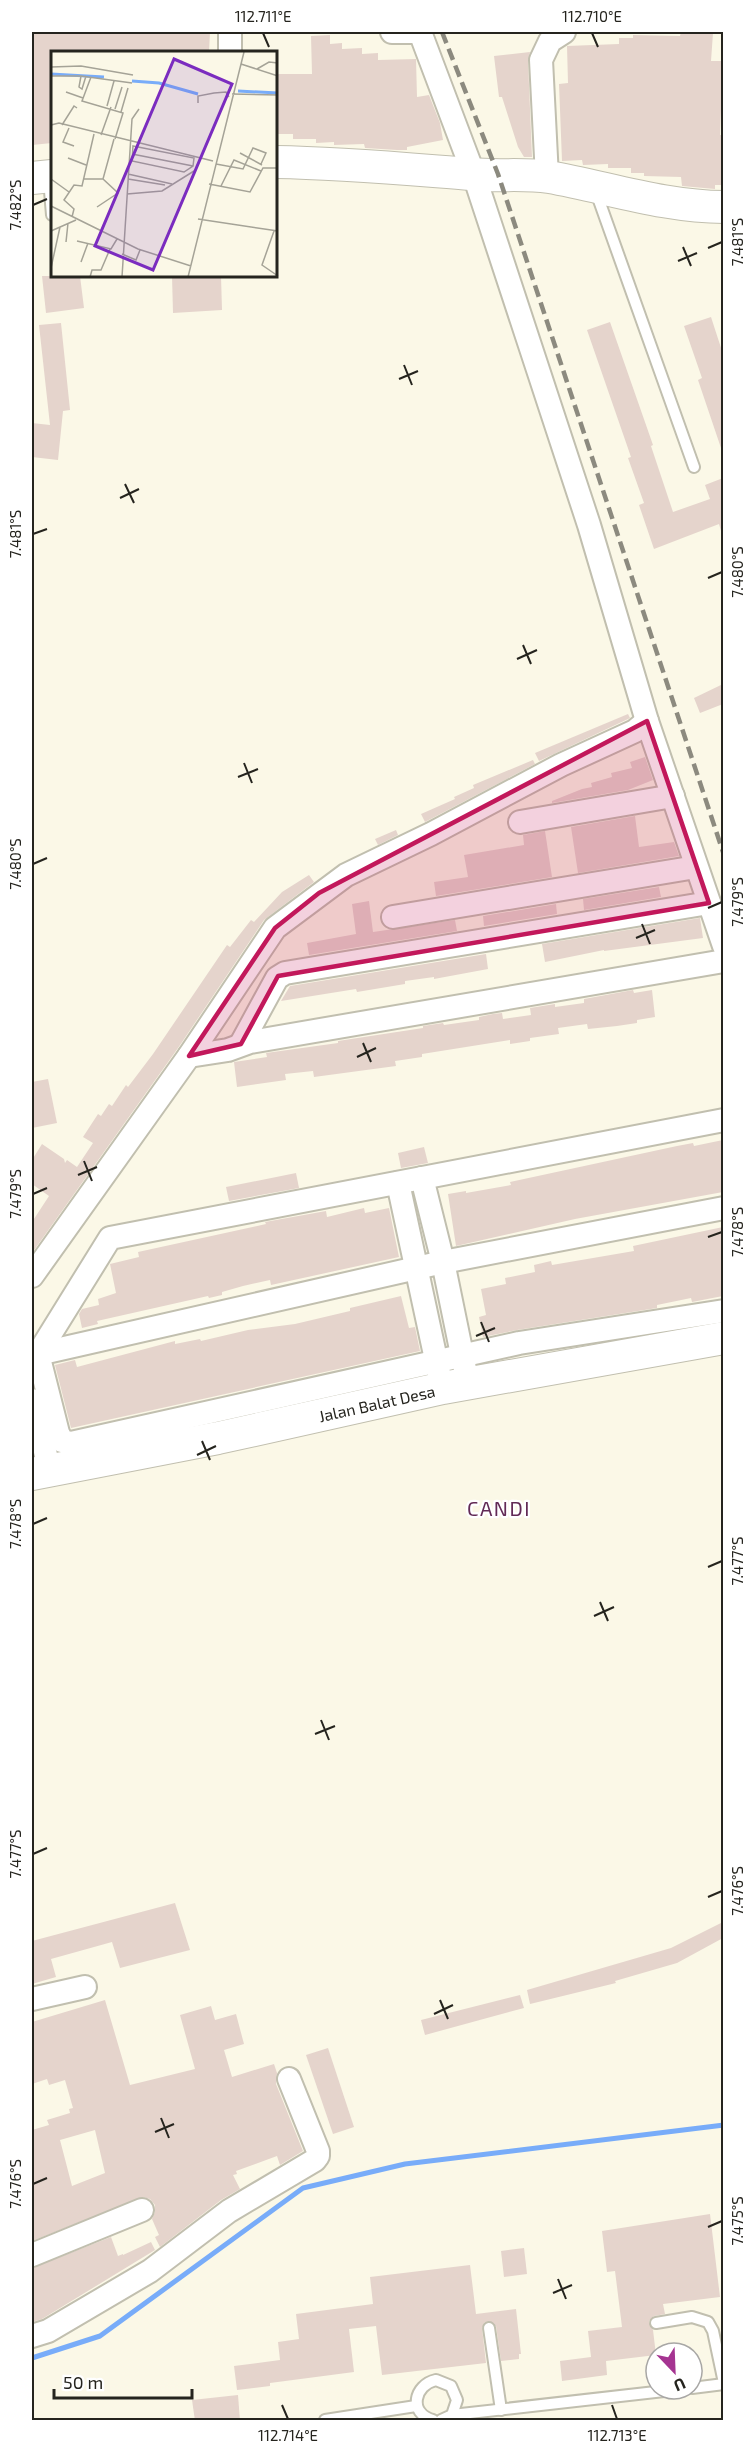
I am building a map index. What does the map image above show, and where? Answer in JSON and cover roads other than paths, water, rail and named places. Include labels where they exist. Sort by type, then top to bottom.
[{"type":"street","points":[[230,32],[230,51]]},
{"type":"street","points":[[392,32],[420,32],[474,175],[589,525],[648,723],[723,946]]},
{"type":"street","points":[[547,177],[542,60],[550,40],[564,32]]},
{"type":"street","points":[[278,162],[361,164],[474,175],[519,174],[547,177],[679,203],[723,207]]},
{"type":"street","points":[[32,1276],[196,1055],[275,928],[319,892],[346,875],[648,723]]},
{"type":"street","points":[[520,822],[673,796]]},
{"type":"street","points":[[393,917],[696,867]]},
{"type":"street","points":[[235,1047],[277,978],[285,973],[709,903]]},
{"type":"street","points":[[196,1055],[723,961]]},
{"type":"street","points":[[723,1120],[110,1239],[38,1354],[58,1433],[62,1442],[71,1443],[452,1373],[519,1343],[723,1311]]},
{"type":"street","points":[[422,1178],[443,1262],[452,1373]]},
{"type":"street","points":[[398,1183],[416,1269],[452,1373]]},
{"type":"street","points":[[38,1354],[443,1262],[723,1208]]},
{"type":"street","name":"Jalan Balat Desa","points":[[41,1472],[218,1438],[452,1373],[723,1338]]},
{"type":"street","points":[[32,1400],[41,1472]]},
{"type":"street","points":[[32,1999],[85,1987]]},
{"type":"street","points":[[32,2336],[48,2331],[150,2271],[229,2211],[315,2160],[318,2151],[289,2079]]},
{"type":"street","points":[[32,2255],[142,2210]]},
{"type":"lane","points":[[44,176],[51,210]]},
{"type":"lane","points":[[595,186],[694,467]]},
{"type":"lane","points":[[656,2323],[692,2317],[708,2322],[713,2331],[723,2383],[704,2386]]},
{"type":"lane","points":[[489,2328],[501,2410]]},
{"type":"lane","points":[[433,2421],[423,2416],[416,2406],[417,2396],[422,2386],[429,2382],[444,2381],[456,2392],[456,2408],[452,2415]]},
{"type":"lane","points":[[441,2421],[452,2415],[644,2393]]},
{"type":"lane","points":[[325,2421],[416,2406]]},
{"type":"waterway","points":[[32,2358],[100,2336],[303,2188],[405,2164],[724,2125]]},
{"type":"railway","points":[[442,32],[498,174],[724,855]]},
{"type":"district","name":"CANDI","points":[[499,1508]]}]
